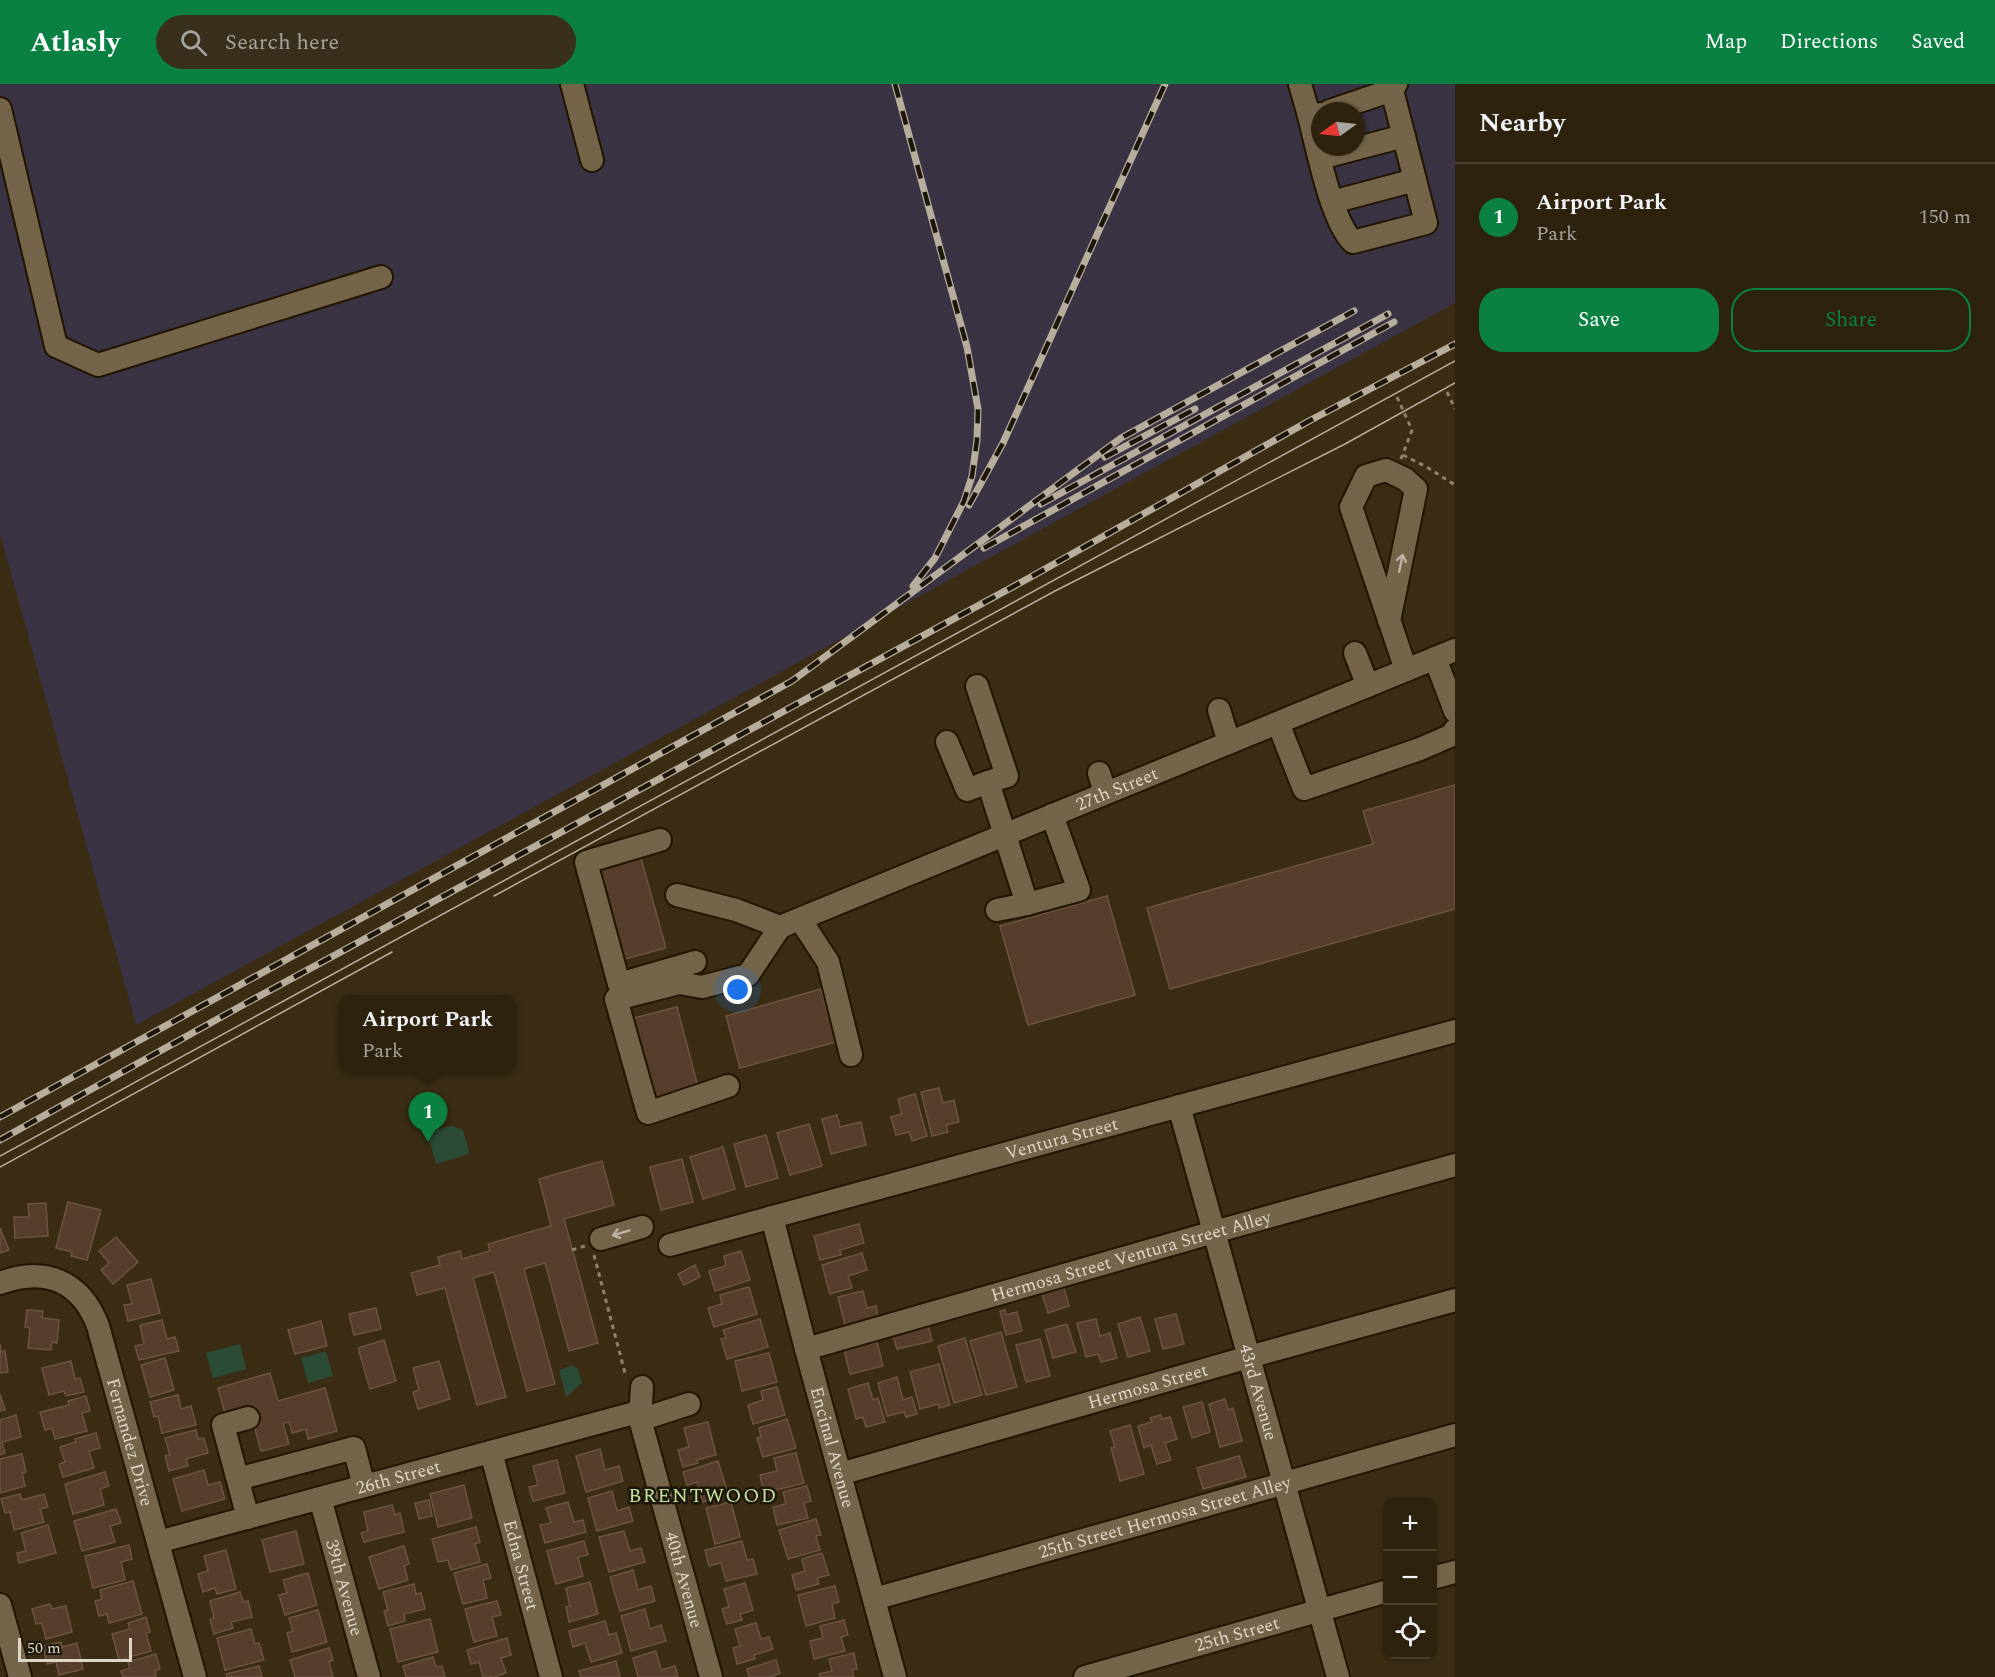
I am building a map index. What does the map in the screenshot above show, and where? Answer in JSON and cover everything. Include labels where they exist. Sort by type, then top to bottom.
[{"type":"street","points":[[572,84],[592,160]]},
{"type":"street","points":[[1300,84],[1312,102]]},
{"type":"street","points":[[1349,102],[1394,87],[1426,223],[1353,242],[1345,234],[1332,202],[1320,158],[1404,136]]},
{"type":"street","points":[[0,109],[56,346],[98,365],[381,277]]},
{"type":"street","points":[[1332,202],[1415,180]]},
{"type":"street","points":[[1389,621],[1416,489],[1406,479],[1399,465],[1366,476],[1351,507],[1389,621],[1406,670]]},
{"type":"street","points":[[1355,653],[1368,686]]},
{"type":"street","points":[[1445,654],[1455,711]]},
{"type":"street","name":"27th Street","points":[[790,923],[1052,815],[1102,783],[1229,742],[1445,654]]},
{"type":"street","points":[[947,742],[966,790],[1007,776],[977,686]]},
{"type":"street","points":[[1219,710],[1229,742]]},
{"type":"street","points":[[1278,723],[1304,789],[1420,749],[1452,735],[1455,730]]},
{"type":"street","points":[[988,782],[1027,904]]},
{"type":"street","points":[[998,910],[1078,890],[1052,815]]},
{"type":"street","points":[[660,840],[586,862],[619,984],[695,962]]},
{"type":"street","points":[[677,895],[790,923],[828,962],[851,1054]]},
{"type":"street","points":[[728,1086],[648,1113],[616,999],[679,983],[702,987],[748,975],[790,923]]},
{"type":"street","name":"Ventura Street","points":[[670,1245],[1455,1031]]},
{"type":"street","name":"43rd Avenue","points":[[1179,1106],[1338,1677]]},
{"type":"street","name":"Hermosa Street Ventura Street Alley","points":[[806,1349],[1214,1232],[1455,1166]]},
{"type":"street","name":"Encinal Avenue","points":[[772,1217],[895,1677]]},
{"type":"street","points":[[601,1239],[642,1227]]},
{"type":"street","name":"Fernandez Drive","points":[[0,1283],[28,1275],[44,1276],[72,1288],[93,1311],[195,1677]]},
{"type":"street","name":"Hermosa Street","points":[[840,1474],[1455,1300]]},
{"type":"street","points":[[635,1386],[641,1403],[638,1413]]},
{"type":"street","name":"26th Street","points":[[158,1542],[638,1413],[652,1416],[689,1404]]},
{"type":"street","name":"40th Avenue","points":[[638,1413],[711,1677]]},
{"type":"street","points":[[248,1418],[223,1425],[248,1518]]},
{"type":"street","name":"25th Street Hermosa Street Alley","points":[[874,1599],[1455,1435]]},
{"type":"street","points":[[238,1479],[354,1448],[364,1486]]},
{"type":"street","name":"Edna Street","points":[[491,1452],[551,1677]]},
{"type":"street","name":"39th Avenue","points":[[320,1498],[369,1677]]},
{"type":"street","points":[[1437,1577],[1455,1572]]},
{"type":"street","name":"25th Street","points":[[1085,1677],[1383,1592]]},
{"type":"street","points":[[0,1605],[20,1677]]},
{"type":"path","points":[[1447,392],[1455,410]]},
{"type":"path","points":[[1397,397],[1412,430],[1399,465],[1425,466],[1455,485]]},
{"type":"path","points":[[573,1250],[591,1245],[635,1386]]},
{"type":"shaded area","points":[[0,84],[1455,84],[1455,303],[136,1025],[0,534]]},
{"type":"green space","points":[[452,1126],[463,1130],[468,1154],[436,1164],[428,1135],[431,1130]]},
{"type":"green space","points":[[240,1344],[246,1369],[213,1378],[206,1353]]},
{"type":"green space","points":[[326,1351],[333,1376],[308,1383],[301,1358]]},
{"type":"green space","points":[[572,1365],[578,1369],[582,1383],[566,1397],[559,1370]]},
{"type":"building","points":[[1455,785],[1455,909],[1170,989],[1147,908],[1373,844],[1363,811]]},
{"type":"building","points":[[639,851],[666,948],[617,961],[591,865]]},
{"type":"building","points":[[1107,896],[1135,995],[1028,1025],[1000,926]]},
{"type":"building","points":[[821,989],[836,1042],[740,1068],[726,1016]]},
{"type":"building","points":[[677,1007],[698,1087],[656,1100],[630,1019]]},
{"type":"building","points":[[939,1088],[943,1103],[954,1100],[959,1122],[946,1125],[948,1132],[932,1136],[921,1092]]},
{"type":"building","points":[[915,1094],[927,1136],[912,1141],[909,1132],[896,1135],[891,1117],[902,1114],[898,1099]]},
{"type":"building","points":[[837,1115],[840,1127],[861,1122],[866,1145],[831,1154],[822,1119]]},
{"type":"building","points":[[809,1124],[822,1166],[790,1175],[777,1133]]},
{"type":"building","points":[[766,1135],[778,1178],[746,1187],[734,1144]]},
{"type":"building","points":[[723,1147],[735,1189],[703,1199],[690,1157]]},
{"type":"building","points":[[682,1159],[693,1202],[661,1210],[650,1167]]},
{"type":"building","points":[[602,1161],[614,1205],[564,1219],[598,1343],[569,1351],[545,1263],[524,1269],[555,1384],[527,1391],[494,1272],[473,1278],[506,1397],[477,1405],[445,1288],[417,1295],[411,1273],[440,1265],[438,1257],[460,1251],[462,1259],[490,1251],[488,1244],[551,1226],[539,1179]]},
{"type":"building","points":[[68,1202],[101,1210],[87,1260],[71,1256],[72,1252],[56,1248]]},
{"type":"building","points":[[46,1203],[48,1236],[15,1238],[14,1217],[29,1217],[28,1204]]},
{"type":"building","points":[[859,1224],[864,1243],[840,1250],[841,1255],[820,1260],[814,1236]]},
{"type":"building","points":[[0,1228],[9,1250],[0,1253]]},
{"type":"building","points":[[116,1237],[138,1262],[113,1284],[101,1270],[109,1263],[99,1251]]},
{"type":"building","points":[[741,1251],[750,1280],[715,1291],[709,1271],[726,1266],[724,1256]]},
{"type":"building","points":[[862,1253],[867,1270],[848,1276],[852,1288],[830,1294],[822,1265]]},
{"type":"building","points":[[695,1265],[700,1277],[684,1285],[678,1274]]},
{"type":"building","points":[[151,1279],[160,1313],[128,1321],[124,1305],[132,1304],[127,1285]]},
{"type":"building","points":[[1063,1285],[1069,1306],[1048,1313],[1041,1291]]},
{"type":"building","points":[[749,1287],[757,1314],[714,1327],[708,1308],[722,1304],[720,1295]]},
{"type":"building","points":[[863,1291],[867,1308],[876,1306],[878,1317],[845,1325],[838,1297]]},
{"type":"building","points":[[376,1308],[381,1329],[354,1335],[349,1314]]},
{"type":"building","points":[[27,1310],[43,1311],[42,1318],[59,1320],[57,1343],[52,1342],[51,1350],[28,1348],[30,1328],[25,1327]]},
{"type":"building","points":[[1005,1310],[1006,1315],[1017,1312],[1022,1331],[1006,1335],[1000,1311]]},
{"type":"building","points":[[1176,1314],[1184,1344],[1163,1349],[1155,1319]]},
{"type":"building","points":[[1140,1317],[1150,1351],[1128,1357],[1118,1324]]},
{"type":"building","points":[[760,1319],[768,1347],[727,1359],[721,1339],[726,1338],[723,1330]]},
{"type":"building","points":[[1096,1319],[1100,1336],[1110,1333],[1117,1358],[1101,1362],[1098,1354],[1086,1357],[1077,1323]]},
{"type":"building","points":[[162,1320],[167,1339],[175,1337],[179,1351],[139,1360],[135,1346],[144,1344],[140,1325]]},
{"type":"building","points":[[321,1321],[327,1346],[295,1354],[288,1330]]},
{"type":"building","points":[[928,1324],[932,1341],[897,1349],[892,1333]]},
{"type":"building","points":[[1067,1324],[1076,1352],[1053,1358],[1045,1330]]},
{"type":"building","points":[[1001,1332],[1017,1387],[986,1395],[970,1341]]},
{"type":"building","points":[[965,1338],[982,1395],[954,1403],[938,1346]]},
{"type":"building","points":[[868,1339],[870,1344],[877,1342],[883,1366],[850,1374],[843,1345]]},
{"type":"building","points":[[1040,1339],[1050,1376],[1026,1382],[1016,1345]]},
{"type":"building","points":[[384,1340],[396,1381],[370,1389],[358,1348]]},
{"type":"building","points":[[0,1344],[1,1352],[5,1351],[8,1372],[0,1373]]},
{"type":"building","points":[[769,1353],[777,1382],[742,1391],[735,1361]]},
{"type":"building","points":[[165,1358],[174,1390],[150,1397],[141,1365]]},
{"type":"building","points":[[71,1361],[75,1379],[80,1378],[84,1392],[66,1396],[64,1391],[49,1395],[42,1368]]},
{"type":"building","points":[[439,1361],[450,1399],[418,1409],[413,1392],[419,1390],[413,1368]]},
{"type":"building","points":[[939,1364],[950,1405],[939,1408],[938,1404],[920,1409],[910,1372]]},
{"type":"building","points":[[270,1373],[278,1401],[325,1388],[337,1431],[308,1439],[306,1429],[292,1433],[289,1422],[283,1423],[289,1444],[261,1451],[250,1410],[226,1417],[218,1388]]},
{"type":"building","points":[[897,1377],[903,1400],[912,1397],[917,1414],[906,1417],[904,1412],[887,1416],[878,1383]]},
{"type":"building","points":[[868,1383],[873,1400],[878,1398],[885,1422],[866,1427],[863,1417],[856,1419],[848,1389]]},
{"type":"building","points":[[777,1387],[785,1415],[753,1424],[748,1405],[763,1400],[761,1391]]},
{"type":"building","points":[[0,1394],[5,1410],[0,1411]]},
{"type":"building","points":[[178,1395],[181,1409],[191,1406],[196,1425],[162,1433],[158,1416],[154,1417],[150,1402]]},
{"type":"building","points":[[86,1396],[90,1411],[82,1413],[87,1431],[55,1439],[52,1428],[45,1430],[40,1412],[69,1405],[68,1401]]},
{"type":"building","points":[[1225,1399],[1228,1410],[1233,1408],[1242,1441],[1220,1447],[1209,1404]]},
{"type":"building","points":[[1202,1402],[1210,1432],[1192,1438],[1183,1407]]},
{"type":"building","points":[[16,1415],[21,1437],[2,1442],[5,1453],[0,1455],[0,1420]]},
{"type":"building","points":[[1161,1415],[1162,1419],[1170,1417],[1177,1439],[1165,1443],[1171,1460],[1157,1464],[1151,1445],[1144,1448],[1138,1426],[1152,1422],[1150,1418]]},
{"type":"building","points":[[787,1419],[796,1448],[763,1457],[757,1438],[761,1437],[759,1428]]},
{"type":"building","points":[[708,1422],[716,1455],[683,1467],[678,1450],[689,1447],[684,1428]]},
{"type":"building","points":[[1130,1425],[1144,1474],[1120,1481],[1111,1448],[1115,1447],[1110,1431]]},
{"type":"building","points":[[196,1430],[198,1439],[204,1438],[208,1453],[186,1459],[188,1466],[169,1471],[165,1456],[170,1455],[165,1438]]},
{"type":"building","points":[[96,1433],[100,1448],[89,1451],[94,1468],[63,1477],[59,1464],[65,1462],[60,1447],[76,1442],[75,1439]]},
{"type":"building","points":[[600,1449],[605,1470],[619,1466],[623,1481],[586,1492],[576,1456]]},
{"type":"building","points":[[796,1453],[804,1483],[764,1493],[760,1475],[777,1471],[774,1458]]},
{"type":"building","points":[[22,1454],[26,1472],[22,1473],[25,1486],[0,1493],[0,1459]]},
{"type":"building","points":[[1239,1456],[1246,1477],[1203,1489],[1197,1468]]},
{"type":"building","points":[[557,1460],[565,1493],[533,1501],[529,1487],[538,1485],[533,1466]]},
{"type":"building","points":[[718,1461],[728,1494],[703,1502],[697,1482],[687,1485],[683,1472]]},
{"type":"building","points":[[204,1470],[208,1485],[220,1482],[225,1499],[182,1511],[173,1479]]},
{"type":"building","points":[[105,1472],[109,1486],[100,1489],[104,1505],[73,1514],[65,1484]]},
{"type":"building","points":[[464,1485],[472,1518],[438,1527],[430,1494]]},
{"type":"building","points":[[807,1486],[811,1501],[804,1503],[808,1518],[777,1525],[773,1507],[786,1504],[783,1492]]},
{"type":"building","points":[[612,1491],[617,1511],[629,1507],[633,1521],[597,1531],[588,1498]]},
{"type":"building","points":[[20,1494],[22,1500],[44,1494],[48,1507],[40,1509],[44,1522],[14,1530],[10,1512],[5,1513],[1,1499]]},
{"type":"building","points":[[429,1500],[432,1516],[419,1519],[415,1503]]},
{"type":"building","points":[[568,1502],[574,1522],[583,1520],[586,1532],[545,1543],[540,1525],[551,1523],[546,1508]]},
{"type":"building","points":[[731,1502],[740,1537],[715,1544],[706,1508]]},
{"type":"building","points":[[392,1505],[395,1515],[400,1513],[404,1532],[364,1542],[361,1533],[368,1531],[364,1512]]},
{"type":"building","points":[[116,1509],[121,1523],[110,1526],[115,1542],[82,1551],[74,1521]]},
{"type":"building","points":[[816,1519],[821,1535],[816,1536],[820,1550],[788,1559],[779,1530]]},
{"type":"building","points":[[48,1525],[56,1553],[19,1563],[17,1553],[26,1551],[21,1533]]},
{"type":"building","points":[[476,1527],[480,1542],[475,1544],[480,1562],[451,1570],[448,1560],[438,1562],[432,1539]]},
{"type":"building","points":[[296,1531],[304,1564],[270,1572],[262,1540]]},
{"type":"building","points":[[624,1531],[630,1551],[641,1548],[645,1562],[609,1572],[599,1537]]},
{"type":"building","points":[[584,1541],[588,1555],[578,1557],[583,1576],[556,1584],[547,1551]]},
{"type":"building","points":[[742,1541],[747,1560],[753,1559],[757,1574],[726,1581],[721,1563],[709,1566],[705,1550]]},
{"type":"building","points":[[129,1545],[132,1559],[121,1562],[125,1580],[93,1588],[85,1556]]},
{"type":"building","points":[[404,1546],[409,1564],[404,1566],[408,1580],[379,1589],[369,1557]]},
{"type":"building","points":[[226,1550],[236,1589],[217,1594],[215,1588],[203,1592],[198,1574],[208,1571],[204,1556]]},
{"type":"building","points":[[822,1553],[829,1575],[817,1578],[819,1584],[796,1590],[792,1575],[805,1571],[802,1559]]},
{"type":"building","points":[[487,1564],[491,1578],[483,1580],[487,1598],[463,1604],[454,1573]]},
{"type":"building","points":[[633,1570],[638,1590],[651,1586],[655,1601],[620,1611],[610,1577]]},
{"type":"building","points":[[308,1573],[317,1605],[285,1615],[279,1595],[287,1593],[283,1580]]},
{"type":"building","points":[[133,1581],[142,1614],[109,1623],[107,1614],[99,1616],[95,1601],[102,1599],[100,1590]]},
{"type":"building","points":[[590,1582],[598,1614],[569,1622],[566,1607],[570,1606],[566,1588]]},
{"type":"building","points":[[745,1583],[753,1610],[740,1614],[742,1620],[727,1624],[722,1609],[729,1607],[724,1589]]},
{"type":"building","points":[[414,1584],[416,1594],[421,1593],[425,1609],[404,1614],[405,1621],[388,1626],[384,1611],[388,1610],[383,1592]]},
{"type":"building","points":[[835,1586],[839,1602],[832,1604],[835,1618],[806,1626],[798,1595]]},
{"type":"building","points":[[240,1592],[243,1602],[248,1601],[252,1617],[231,1622],[233,1628],[214,1634],[210,1619],[214,1618],[210,1601]]},
{"type":"building","points":[[497,1601],[501,1615],[492,1617],[497,1636],[474,1642],[465,1609]]},
{"type":"building","points":[[50,1604],[52,1609],[66,1606],[72,1632],[46,1639],[42,1623],[36,1624],[32,1609]]},
{"type":"building","points":[[645,1609],[650,1629],[661,1625],[666,1641],[631,1651],[621,1616]]},
{"type":"building","points":[[318,1610],[327,1642],[292,1652],[287,1633],[293,1631],[289,1618]]},
{"type":"building","points":[[146,1617],[150,1632],[146,1633],[151,1651],[119,1660],[112,1634],[130,1629],[128,1623]]},
{"type":"building","points":[[430,1619],[438,1652],[398,1662],[390,1629]]},
{"type":"building","points":[[844,1620],[848,1635],[841,1637],[845,1651],[814,1659],[810,1641],[823,1638],[820,1626]]},
{"type":"building","points":[[605,1621],[609,1635],[616,1633],[622,1653],[591,1662],[585,1643],[573,1647],[569,1631]]},
{"type":"building","points":[[756,1623],[761,1639],[769,1637],[773,1649],[754,1655],[755,1659],[737,1664],[733,1648],[740,1646],[735,1629]]},
{"type":"building","points":[[251,1629],[255,1644],[259,1643],[264,1660],[225,1670],[217,1638]]},
{"type":"building","points":[[507,1638],[511,1655],[501,1658],[506,1673],[494,1677],[483,1677],[479,1662],[471,1664],[467,1650]]},
{"type":"building","points":[[61,1642],[62,1647],[77,1643],[83,1669],[59,1675],[56,1662],[47,1664],[43,1646]]},
{"type":"building","points":[[329,1648],[333,1660],[329,1662],[333,1677],[295,1677],[290,1660]]},
{"type":"building","points":[[656,1651],[661,1670],[675,1666],[678,1677],[638,1677],[633,1658]]},
{"type":"building","points":[[854,1653],[857,1669],[852,1670],[854,1677],[820,1677],[819,1674],[832,1671],[829,1659]]},
{"type":"building","points":[[156,1654],[160,1669],[155,1671],[156,1677],[123,1677],[121,1671],[130,1668],[128,1662]]},
{"type":"building","points":[[433,1657],[436,1667],[442,1666],[445,1677],[406,1677],[403,1666]]},
{"type":"building","points":[[776,1660],[780,1673],[771,1677],[749,1677],[747,1669]]},
{"type":"building","points":[[616,1661],[620,1677],[581,1677],[579,1671]]},
{"type":"building","points":[[259,1666],[262,1677],[227,1677],[226,1674]]},
{"type":"tram line","points":[[0,1156],[1455,361]]},
{"type":"tram line","points":[[494,896],[1055,591],[1345,444],[1455,383]]},
{"type":"tram line","points":[[0,1167],[392,952]]},
{"type":"railway","points":[[895,84],[967,347],[978,409],[972,476],[964,501],[935,558],[913,586]]},
{"type":"railway","points":[[969,505],[1003,443],[1165,84]]},
{"type":"railway","points":[[0,1117],[792,681],[1121,438],[1354,311]]},
{"type":"railway","points":[[1041,504],[1388,314]]},
{"type":"railway","points":[[984,548],[1394,322]]},
{"type":"railway","points":[[0,1140],[241,1006],[1029,578],[1309,421],[1455,344]]},
{"type":"railway","points":[[1105,457],[1195,409]]},
{"type":"place","name":"Airport Park","points":[[428,1142]]},
{"type":"district","name":"BRENTWOOD","points":[[703,1495]]}]
